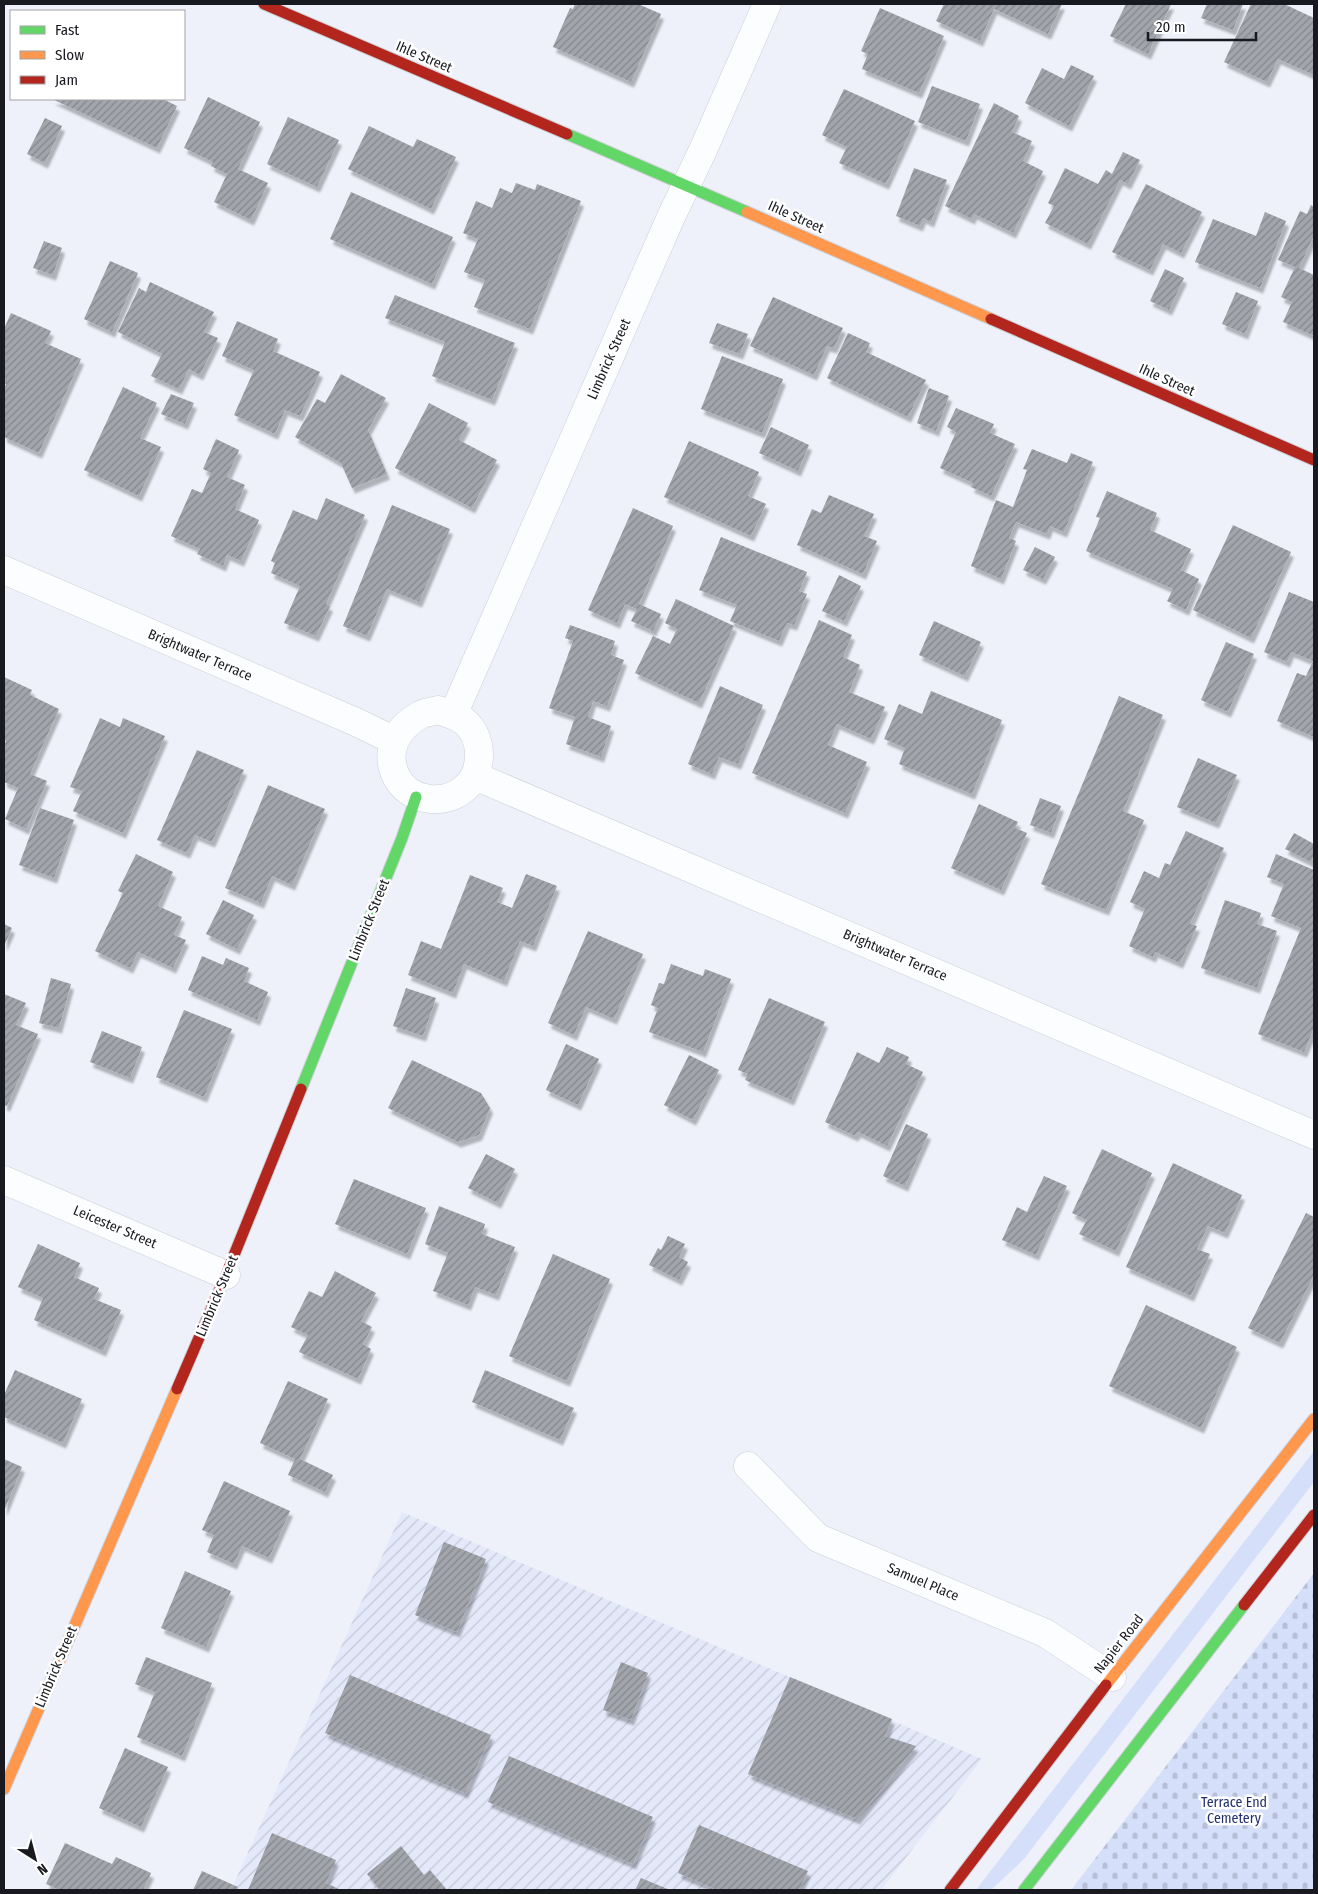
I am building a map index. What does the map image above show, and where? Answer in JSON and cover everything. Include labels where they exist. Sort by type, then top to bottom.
[{"type":"main road","name":"Ihle Street","points":[[264,4],[685,185],[1314,460]]},
{"type":"main road","name":"Limbrick Street","points":[[4,1789],[226,1275],[402,838],[416,797]]},
{"type":"main road","name":"Napier Road","points":[[950,1890],[1314,1419]]},
{"type":"main road","points":[[1024,1890],[1314,1515]]},
{"type":"street","name":"Limbrick Street","points":[[453,715],[685,185],[703,150],[767,4]]},
{"type":"street","name":"Brightwater Terrace","points":[[4,570],[347,718],[394,742]]},
{"type":"street","points":[[438,710],[453,715],[466,723],[478,743],[480,756],[475,776],[465,788],[452,796],[434,799],[416,797],[404,787],[397,777],[390,758],[394,742],[405,726],[421,714],[438,710]]},
{"type":"street","name":"Brightwater Terrace","points":[[475,776],[1314,1134]]},
{"type":"street","name":"Leicester Street","points":[[4,1180],[226,1275]]},
{"type":"street","name":"Samuel Place","points":[[748,1466],[818,1538],[1045,1633],[1112,1678]]},
{"type":"shaded area","points":[[402,1512],[982,1759],[881,1890],[231,1890]]},
{"type":"green space","points":[[1314,1451],[1314,1482],[1023,1860],[991,1890],[976,1890]]},
{"type":"green space","name":"Terrace End Cemetery","points":[[1314,1573],[1314,1890],[1071,1890]]},
{"type":"building","points":[[575,4],[638,4],[661,14],[631,82],[553,47],[570,8],[573,9]]},
{"type":"building","points":[[944,4],[1062,4],[1048,34],[994,9],[980,41],[936,21]]},
{"type":"building","points":[[1126,4],[1171,4],[1148,54],[1110,36]]},
{"type":"building","points":[[1207,4],[1243,4],[1233,30],[1201,18]]},
{"type":"building","points":[[1251,4],[1284,4],[1314,18],[1314,75],[1278,59],[1267,82],[1224,62]]},
{"type":"building","points":[[880,8],[944,36],[919,93],[862,69],[868,54],[861,51]]},
{"type":"building","points":[[1071,65],[1094,76],[1069,126],[1025,103],[1042,68],[1064,79]]},
{"type":"building","points":[[932,86],[980,104],[966,141],[918,122]]},
{"type":"building","points":[[844,89],[915,121],[886,184],[839,163],[847,147],[822,135]]},
{"type":"building","points":[[208,97],[260,122],[238,169],[268,183],[251,220],[214,202],[227,174],[211,166],[213,162],[184,148]]},
{"type":"building","points":[[54,100],[165,100],[177,106],[157,148]]},
{"type":"building","points":[[994,103],[1019,116],[1012,132],[1032,141],[1023,161],[1043,171],[1013,233],[974,214],[972,219],[945,206]]},
{"type":"building","points":[[288,117],[339,140],[317,187],[267,164]]},
{"type":"building","points":[[45,118],[62,126],[45,163],[27,154]]},
{"type":"building","points":[[369,126],[413,147],[417,139],[456,157],[431,209],[348,169]]},
{"type":"building","points":[[1123,152],[1140,160],[1128,184],[1120,180],[1088,244],[1045,223],[1054,206],[1048,203],[1065,168],[1098,184],[1106,170],[1112,174]]},
{"type":"building","points":[[914,168],[947,180],[931,222],[923,218],[920,226],[896,216]]},
{"type":"building","points":[[516,183],[535,190],[537,184],[581,201],[530,329],[474,307],[485,280],[464,272],[478,239],[463,233],[476,201],[492,208],[500,188],[512,193]]},
{"type":"building","points":[[1146,184],[1202,212],[1181,253],[1163,244],[1150,270],[1112,252]]},
{"type":"building","points":[[351,192],[453,237],[432,284],[330,239]]},
{"type":"building","points":[[1311,205],[1314,207],[1314,235],[1299,268],[1314,275],[1314,336],[1283,322],[1292,302],[1281,297],[1295,267],[1278,260],[1300,211],[1307,214]]},
{"type":"building","points":[[1265,212],[1286,221],[1260,288],[1195,262],[1213,219],[1256,236]]},
{"type":"building","points":[[44,241],[62,248],[53,275],[33,268]]},
{"type":"building","points":[[110,261],[138,273],[112,332],[84,319]]},
{"type":"building","points":[[1165,269],[1184,278],[1169,310],[1150,301]]},
{"type":"building","points":[[150,282],[214,312],[204,332],[218,338],[200,375],[189,369],[179,389],[151,376],[162,354],[118,332],[139,288],[146,292]]},
{"type":"building","points":[[1236,292],[1258,301],[1245,334],[1222,324]]},
{"type":"building","points":[[395,295],[515,343],[492,400],[432,376],[445,342],[385,318]]},
{"type":"building","points":[[773,297],[843,328],[834,348],[827,346],[814,375],[750,346]]},
{"type":"building","points":[[11,313],[51,331],[45,343],[81,359],[39,453],[4,437],[4,389],[6,384],[4,383],[4,329]]},
{"type":"building","points":[[237,321],[278,339],[273,351],[320,372],[300,416],[285,410],[275,434],[234,415],[254,370],[222,356]]},
{"type":"building","points":[[717,323],[748,334],[740,354],[709,343]]},
{"type":"building","points":[[848,333],[870,343],[866,352],[926,380],[908,417],[827,378]]},
{"type":"building","points":[[722,356],[783,379],[762,433],[701,409]]},
{"type":"building","points":[[341,374],[386,398],[368,430],[387,474],[352,488],[341,463],[295,437],[317,399],[325,403]]},
{"type":"building","points":[[123,387],[157,403],[140,438],[161,447],[139,496],[84,470]]},
{"type":"building","points":[[929,388],[949,396],[936,431],[917,423]]},
{"type":"building","points":[[171,394],[194,403],[185,424],[161,414]]},
{"type":"building","points":[[429,403],[468,423],[459,440],[497,460],[472,508],[395,468]]},
{"type":"building","points":[[956,408],[994,424],[990,433],[1015,444],[991,496],[971,487],[973,483],[940,468],[956,432],[947,427]]},
{"type":"building","points":[[771,427],[809,445],[798,471],[759,453]]},
{"type":"building","points":[[216,439],[239,450],[227,477],[245,485],[235,509],[259,520],[241,561],[227,555],[223,566],[197,554],[200,549],[171,536],[192,489],[202,493],[211,473],[203,469]]},
{"type":"building","points":[[689,441],[759,472],[748,496],[766,504],[751,536],[664,497]]},
{"type":"building","points":[[1032,449],[1067,463],[1071,453],[1093,462],[1064,532],[1050,526],[1047,534],[1016,522],[1009,538],[1016,541],[1001,579],[971,566],[996,500],[1013,507],[1027,470],[1023,469]]},
{"type":"building","points":[[1107,491],[1157,513],[1150,530],[1191,549],[1181,570],[1199,579],[1186,610],[1167,601],[1173,589],[1086,551],[1100,518],[1096,517]]},
{"type":"building","points":[[829,495],[874,514],[864,536],[877,541],[863,574],[797,545],[812,509],[821,513]]},
{"type":"building","points":[[326,498],[365,515],[326,604],[330,606],[316,636],[284,623],[300,586],[271,573],[275,563],[271,561],[293,510],[317,520]]},
{"type":"building","points":[[392,505],[450,529],[419,602],[387,589],[367,636],[343,626]]},
{"type":"building","points":[[633,508],[673,526],[639,604],[661,614],[653,631],[631,621],[637,609],[625,604],[617,623],[588,610]]},
{"type":"building","points":[[1233,525],[1291,552],[1251,638],[1193,610]]},
{"type":"building","points":[[721,537],[807,572],[799,591],[807,594],[794,625],[787,623],[779,641],[730,621],[737,605],[699,590]]},
{"type":"building","points":[[1035,547],[1055,557],[1043,579],[1023,570]]},
{"type":"building","points":[[839,575],[861,586],[844,621],[822,611]]},
{"type":"building","points":[[1289,592],[1314,602],[1314,737],[1277,721],[1297,673],[1306,676],[1313,661],[1291,652],[1287,662],[1264,652]]},
{"type":"building","points":[[676,599],[734,626],[699,703],[635,673],[653,636],[670,644],[677,629],[665,623]]},
{"type":"building","points":[[819,620],[852,635],[843,657],[860,665],[849,692],[885,707],[871,739],[837,724],[828,745],[867,762],[845,813],[752,773]]},
{"type":"building","points":[[934,621],[981,642],[965,676],[919,655]]},
{"type":"building","points":[[570,625],[615,641],[611,655],[624,660],[607,706],[593,701],[588,717],[611,726],[601,757],[566,744],[575,717],[549,708],[573,641],[565,638]]},
{"type":"building","points":[[1226,642],[1254,654],[1228,712],[1201,700]]},
{"type":"building","points":[[4,677],[32,690],[30,695],[59,709],[30,774],[47,781],[26,829],[5,819],[18,788],[4,782],[4,745],[6,741],[4,740]]},
{"type":"building","points":[[720,686],[763,705],[738,764],[719,757],[712,774],[688,764]]},
{"type":"building","points":[[931,691],[1002,720],[972,794],[899,764],[905,748],[884,739],[899,704],[922,714]]},
{"type":"building","points":[[1119,696],[1163,715],[1123,811],[1144,820],[1106,910],[1041,884]]},
{"type":"building","points":[[100,718],[120,727],[123,718],[165,736],[123,833],[73,811],[82,791],[70,787]]},
{"type":"building","points":[[197,750],[244,770],[212,842],[195,835],[187,853],[157,840]]},
{"type":"building","points":[[1198,758],[1237,775],[1216,823],[1177,807]]},
{"type":"building","points":[[268,785],[325,809],[292,885],[272,876],[261,903],[225,888]]},
{"type":"building","points":[[1040,798],[1061,806],[1051,833],[1030,825]]},
{"type":"building","points":[[979,804],[1018,822],[1015,828],[1027,833],[1001,890],[951,868]]},
{"type":"building","points":[[40,808],[74,820],[54,878],[19,865]]},
{"type":"building","points":[[1186,831],[1224,848],[1190,924],[1197,926],[1180,963],[1155,952],[1153,957],[1129,946],[1145,909],[1130,902],[1144,871],[1159,878],[1165,863],[1170,865]]},
{"type":"building","points":[[1294,833],[1314,844],[1314,855],[1311,862],[1285,849]]},
{"type":"building","points":[[136,854],[173,872],[158,906],[182,917],[174,935],[186,940],[173,968],[138,952],[130,968],[95,951],[123,893],[118,891]]},
{"type":"building","points":[[1276,854],[1314,870],[1314,1028],[1304,1052],[1258,1034],[1301,928],[1271,916],[1284,884],[1267,877]]},
{"type":"building","points":[[526,874],[557,886],[533,946],[520,941],[504,981],[464,964],[453,993],[408,975],[421,941],[441,949],[470,875],[503,888],[497,902],[512,908]]},
{"type":"building","points":[[223,900],[254,915],[237,949],[206,934]]},
{"type":"building","points":[[1225,900],[1261,913],[1257,924],[1277,931],[1257,988],[1201,968]]},
{"type":"building","points":[[4,924],[12,928],[4,946]]},
{"type":"building","points":[[588,931],[643,954],[614,1019],[586,1007],[574,1035],[548,1023]]},
{"type":"building","points":[[202,956],[223,965],[226,958],[249,968],[244,981],[268,992],[257,1020],[188,990]]},
{"type":"building","points":[[671,964],[703,976],[705,969],[731,979],[703,1052],[649,1032],[658,1008],[651,1005],[659,983],[664,984]]},
{"type":"building","points":[[51,978],[71,984],[59,1028],[39,1023]]},
{"type":"building","points":[[406,988],[436,998],[423,1036],[393,1026]]},
{"type":"building","points":[[4,994],[26,1003],[16,1025],[38,1034],[7,1106],[4,1105]]},
{"type":"building","points":[[769,998],[825,1022],[791,1100],[745,1080],[748,1074],[738,1070]]},
{"type":"building","points":[[184,1010],[232,1029],[204,1097],[156,1077]]},
{"type":"building","points":[[102,1031],[142,1047],[130,1078],[90,1062]]},
{"type":"building","points":[[566,1044],[599,1059],[578,1105],[546,1090]]},
{"type":"building","points":[[887,1047],[909,1057],[906,1064],[923,1072],[887,1146],[858,1132],[855,1136],[825,1122],[857,1052],[879,1063]]},
{"type":"building","points":[[689,1055],[719,1070],[693,1120],[664,1105]]},
{"type":"building","points":[[412,1060],[481,1093],[490,1108],[479,1135],[458,1142],[388,1108]]},
{"type":"building","points":[[906,1124],[928,1134],[905,1186],[883,1176]]},
{"type":"building","points":[[1102,1149],[1152,1173],[1116,1251],[1079,1234],[1087,1220],[1072,1213]]},
{"type":"building","points":[[486,1154],[515,1169],[498,1203],[468,1188]]},
{"type":"building","points":[[1173,1163],[1242,1195],[1225,1233],[1208,1226],[1197,1249],[1210,1254],[1191,1296],[1126,1267]]},
{"type":"building","points":[[1044,1176],[1067,1186],[1036,1255],[1002,1240],[1017,1207],[1027,1212]]},
{"type":"building","points":[[354,1179],[426,1208],[407,1254],[335,1224]]},
{"type":"building","points":[[439,1206],[485,1224],[482,1234],[515,1247],[496,1295],[475,1287],[468,1305],[433,1291],[448,1253],[425,1244]]},
{"type":"building","points":[[1306,1213],[1314,1217],[1314,1275],[1280,1343],[1248,1328]]},
{"type":"building","points":[[668,1236],[685,1244],[679,1257],[688,1262],[679,1280],[649,1265],[658,1248],[661,1250]]},
{"type":"building","points":[[38,1244],[80,1263],[74,1277],[99,1288],[94,1299],[121,1310],[103,1351],[34,1320],[43,1298],[18,1287]]},
{"type":"building","points":[[553,1254],[610,1279],[567,1381],[509,1356]]},
{"type":"building","points":[[335,1271],[376,1293],[361,1321],[372,1327],[363,1344],[371,1349],[358,1379],[299,1352],[308,1335],[291,1327],[309,1291],[322,1297]]},
{"type":"building","points":[[1146,1305],[1237,1347],[1201,1428],[1109,1386]]},
{"type":"building","points":[[15,1370],[82,1399],[63,1443],[4,1417],[4,1395]]},
{"type":"building","points":[[485,1370],[574,1408],[560,1440],[472,1402]]},
{"type":"building","points":[[288,1381],[328,1399],[300,1459],[333,1475],[325,1492],[288,1475],[295,1459],[260,1443]]},
{"type":"building","points":[[4,1459],[22,1467],[4,1511]]},
{"type":"building","points":[[224,1481],[290,1511],[269,1558],[242,1546],[234,1564],[207,1552],[214,1535],[202,1530]]},
{"type":"building","points":[[444,1542],[486,1559],[457,1632],[415,1615]]},
{"type":"building","points":[[185,1571],[231,1591],[206,1647],[161,1628]]},
{"type":"building","points":[[146,1657],[212,1683],[182,1756],[137,1737],[155,1692],[135,1684]]},
{"type":"building","points":[[621,1662],[648,1673],[631,1720],[603,1710]]},
{"type":"building","points":[[350,1675],[491,1735],[465,1793],[325,1733]]},
{"type":"building","points":[[790,1677],[892,1719],[885,1736],[916,1746],[857,1819],[748,1774]]},
{"type":"building","points":[[125,1748],[168,1767],[141,1827],[99,1808]]},
{"type":"building","points":[[509,1756],[653,1817],[633,1864],[488,1802]]},
{"type":"building","points":[[699,1825],[808,1871],[799,1890],[717,1890],[678,1873]]},
{"type":"building","points":[[272,1833],[336,1860],[326,1883],[339,1889],[248,1890]]},
{"type":"building","points":[[65,1843],[112,1864],[116,1857],[151,1873],[143,1890],[60,1890],[46,1884]]},
{"type":"building","points":[[401,1846],[424,1875],[430,1870],[447,1890],[380,1890],[367,1874]]},
{"type":"building","points":[[202,1871],[238,1887],[237,1890],[193,1890]]},
{"type":"building","points":[[641,1878],[670,1890],[635,1890]]},
{"type":"traffic: fast","points":[[567,134],[747,212]]},
{"type":"traffic: fast","points":[[301,1089],[402,838],[416,797]]},
{"type":"traffic: fast","points":[[1024,1890],[1244,1605]]},
{"type":"traffic: slow","points":[[747,212],[991,319]]},
{"type":"traffic: slow","points":[[4,1789],[177,1389]]},
{"type":"traffic: slow","points":[[1106,1685],[1314,1419]]},
{"type":"traffic: jam","points":[[264,4],[567,134]]},
{"type":"traffic: jam","points":[[991,319],[1314,460]]},
{"type":"traffic: jam","points":[[177,1389],[226,1275],[301,1089]]},
{"type":"traffic: jam","points":[[1244,1605],[1314,1515]]},
{"type":"traffic: jam","points":[[950,1890],[1106,1685]]}]
